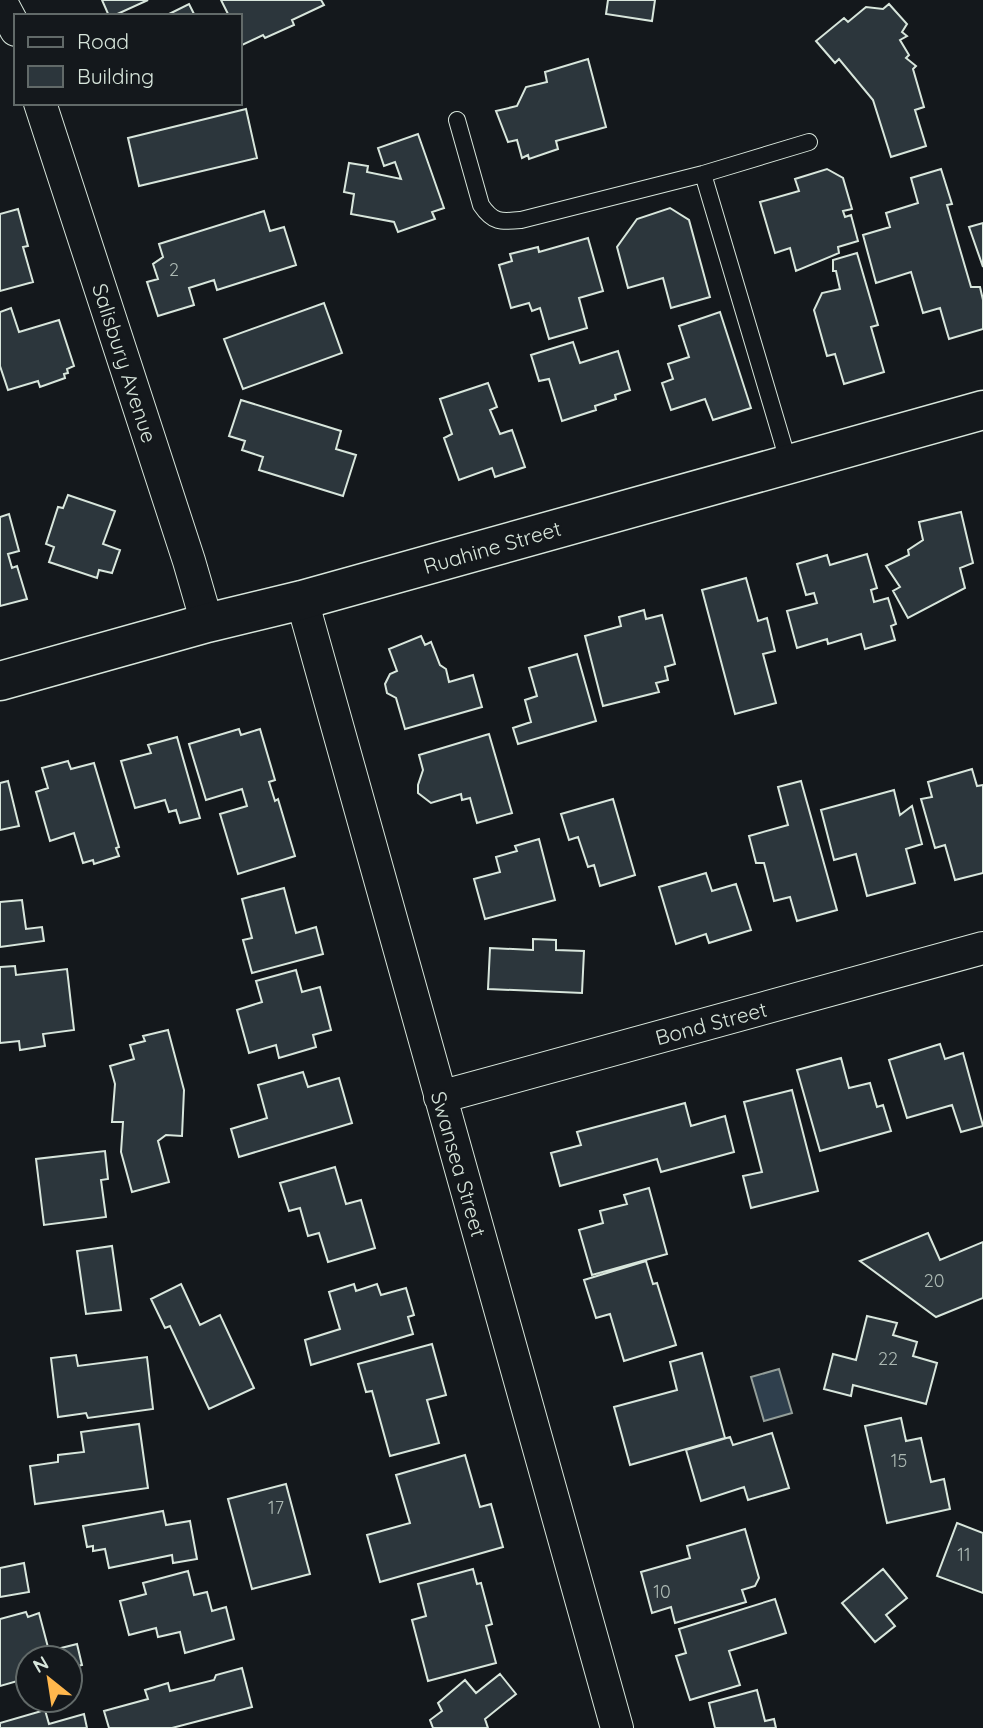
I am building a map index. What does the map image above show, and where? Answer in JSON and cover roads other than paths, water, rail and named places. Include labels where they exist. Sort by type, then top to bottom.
[{"type":"street","points":[[0,0],[14,26]]},
{"type":"street","name":"Salisbury Avenue","points":[[41,105],[185,548],[207,624]]},
{"type":"street","name":"Ruahine Street","points":[[0,681],[302,600],[983,410]]},
{"type":"street","name":"Swansea Street","points":[[302,600],[617,1728]]},
{"type":"street","name":"Bond Street","points":[[440,1097],[983,948]]},
{"type":"lane","points":[[457,120],[481,205],[489,216],[503,222],[521,220],[703,174],[809,142]]},
{"type":"lane","points":[[703,174],[789,464]]},
{"type":"water","points":[[779,1369],[792,1413],[764,1421],[751,1377]]}]
